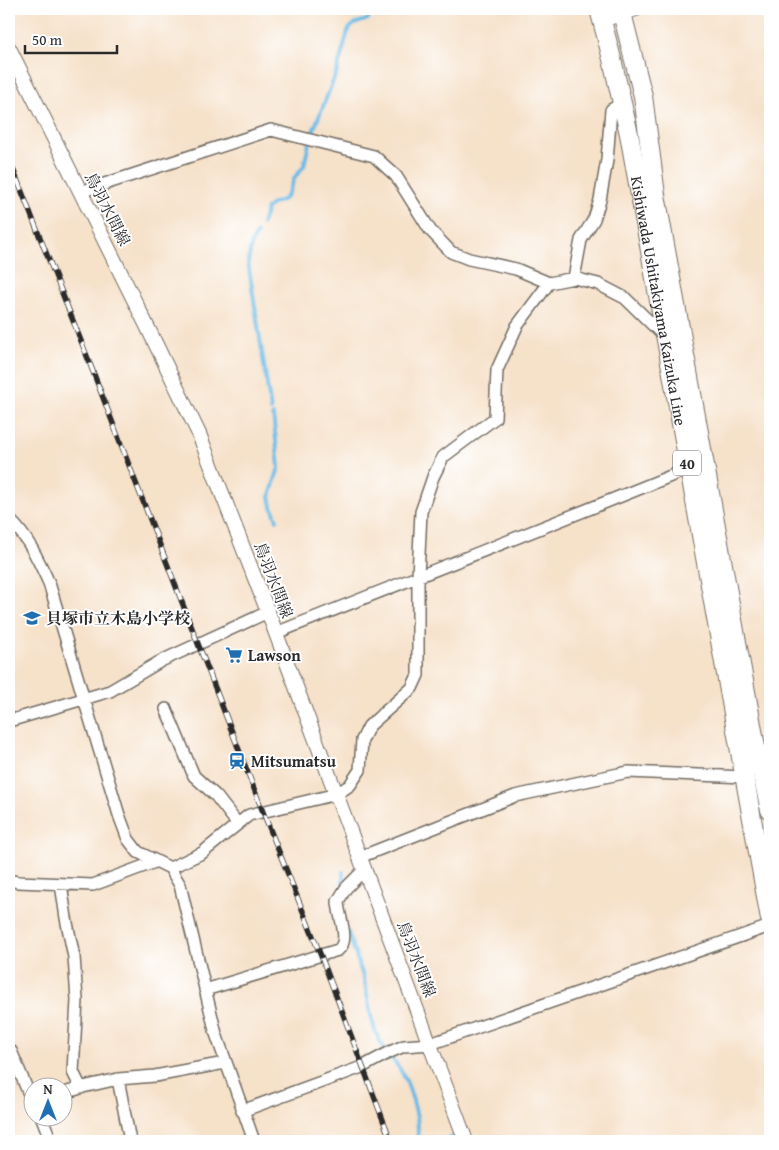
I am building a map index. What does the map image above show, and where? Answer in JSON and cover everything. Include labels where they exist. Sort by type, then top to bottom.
[{"type":"main road","name":"Kishiwada Ushitakiyama Kaizuka Line","points":[[627,10],[643,96],[656,195],[756,747],[770,810]]},
{"type":"main road","name":"Kishiwada Ushitakiyama Kaizuka Line","points":[[600,14],[629,134],[770,919]]},
{"type":"street","points":[[600,14],[627,10]]},
{"type":"street","name":"鳥羽水間線","points":[[9,48],[199,434],[337,794],[466,1141]]},
{"type":"street","points":[[574,278],[581,240],[594,219],[600,200],[607,160],[611,110],[622,104]]},
{"type":"street","points":[[80,192],[271,130],[374,156],[396,176],[430,230],[451,252],[469,259],[516,269],[549,284],[574,278],[598,284],[625,298],[664,336]]},
{"type":"street","points":[[170,868],[202,853],[249,814],[337,794],[350,785],[360,770],[362,740],[369,726],[412,688],[418,676],[418,576],[421,512],[433,477],[443,456],[495,418],[497,370],[517,326],[549,284]]},
{"type":"street","points":[[276,633],[688,469]]},
{"type":"street","points":[[9,519],[20,529],[36,554],[49,583],[119,815],[128,839],[138,852],[170,868],[180,885],[225,1063],[254,1141]]},
{"type":"street","points":[[9,721],[110,691],[161,661],[268,612]]},
{"type":"street","points":[[166,709],[194,776],[216,796],[238,823]]},
{"type":"street","points":[[205,990],[338,950],[343,946],[344,939],[338,901],[362,863],[514,796],[628,772],[745,777]]},
{"type":"street","points":[[9,880],[93,885],[155,862]]},
{"type":"street","points":[[62,884],[66,918],[74,957],[77,1000],[73,1072],[81,1088]]},
{"type":"street","points":[[242,1110],[362,1067],[404,1046],[430,1044],[770,926]]},
{"type":"street","points":[[9,1050],[22,1078]]},
{"type":"street","points":[[72,1091],[118,1079],[155,1076],[225,1063]]},
{"type":"street","points":[[118,1079],[130,1141]]},
{"type":"street","points":[[46,1128],[51,1141]]},
{"type":"waterway","points":[[312,134],[337,71],[348,31],[354,24],[368,19],[370,9]]},
{"type":"waterway","points":[[262,224],[267,208],[284,199],[288,194],[295,177],[304,166],[309,143]]},
{"type":"waterway","points":[[257,233],[252,242],[248,262],[271,410]]},
{"type":"waterway","points":[[273,415],[279,467],[270,496],[277,520]]},
{"type":"waterway","points":[[343,872],[343,886]]},
{"type":"waterway","points":[[348,932],[364,980],[371,1017],[377,1035],[386,1050]]},
{"type":"waterway","points":[[391,1058],[401,1070],[411,1094],[418,1121],[418,1141]]},
{"type":"waterway","points":[[443,1141],[454,1136]]},
{"type":"railway","points":[[9,159],[263,812],[321,956],[391,1141]]},
{"type":"place","name":"貝塚市立木島小学校","points":[[32,618]]},
{"type":"place","name":"Lawson","points":[[234,655]]},
{"type":"place","name":"Mitsumatsu","points":[[237,761]]}]
